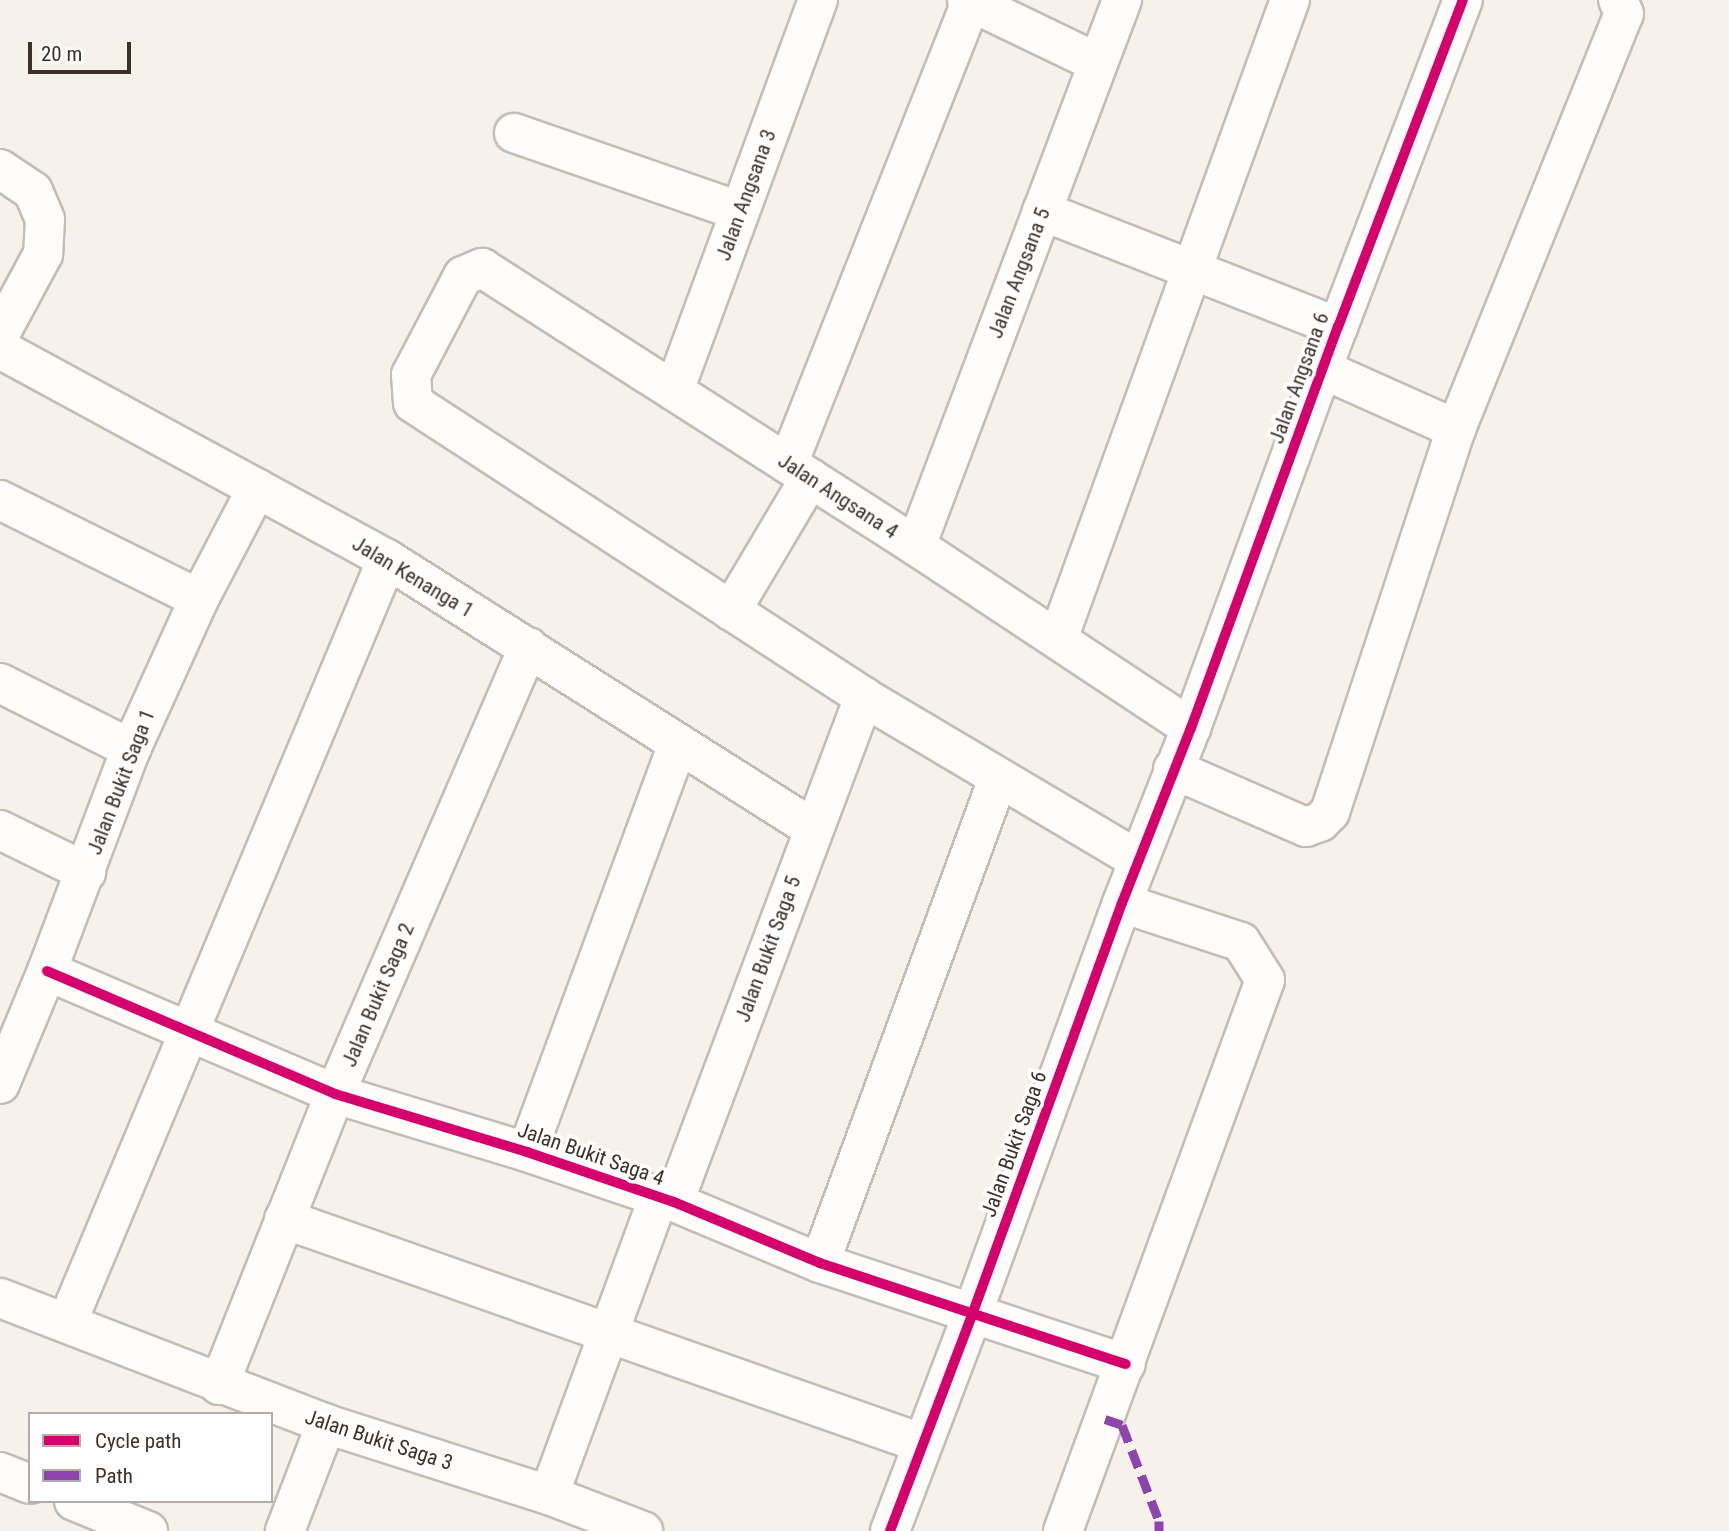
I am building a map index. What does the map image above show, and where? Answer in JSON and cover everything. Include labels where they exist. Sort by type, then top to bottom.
[{"type":"street","name":"Jalan Angsana 3","points":[[674,391],[818,0]]},
{"type":"street","name":"Jalan Angsana 5","points":[[916,546],[1122,0]]},
{"type":"street","points":[[1058,639],[1290,0]]},
{"type":"street","name":"Jalan Angsana 6","points":[[1173,769],[1191,728],[1322,369],[1463,0]]},
{"type":"street","points":[[1173,769],[1306,827],[1320,822],[1330,812],[1456,429],[1623,14],[1618,0]]},
{"type":"street","points":[[1098,63],[969,1],[799,471],[731,611],[998,779],[1138,860]]},
{"type":"street","points":[[514,133],[739,211]]},
{"type":"street","points":[[0,169],[33,191],[45,219],[43,254],[0,334]]},
{"type":"street","points":[[1042,211],[1338,327]]},
{"type":"street","name":"Jalan Angsana 4","points":[[731,611],[413,403],[411,375],[463,276],[482,268],[916,546],[1191,728]]},
{"type":"street","name":"Jalan Kenanga 1","points":[[0,349],[387,559],[812,828]]},
{"type":"street","points":[[1322,369],[1456,429]]},
{"type":"street","name":"Jalan Bukit Saga 1","points":[[0,1084],[14,1008],[47,971],[131,750],[199,600],[257,488]]},
{"type":"street","points":[[0,499],[199,600]]},
{"type":"street","points":[[67,1323],[387,559]]},
{"type":"street","name":"Jalan Bukit Saga 2","points":[[219,1385],[335,1094],[528,648]]},
{"type":"street","points":[[0,682],[131,750]]},
{"type":"street","name":"Jalan Bukit Saga 5","points":[[549,1495],[609,1334],[666,1200],[864,697]]},
{"type":"street","points":[[527,1152],[678,743]]},
{"type":"street","name":"Jalan Bukit Saga 6","points":[[890,1531],[1173,769]]},
{"type":"street","points":[[820,1263],[998,779]]},
{"type":"street","points":[[0,830],[86,872]]},
{"type":"street","points":[[1063,1531],[1265,980],[1241,942],[1122,903]]},
{"type":"street","name":"Jalan Bukit Saga 4","points":[[47,971],[335,1094],[527,1152],[666,1200],[820,1263],[1126,1364]]},
{"type":"street","points":[[284,1219],[921,1443]]},
{"type":"street","name":"Jalan Bukit Saga 3","points":[[0,1298],[219,1385],[326,1424],[549,1495],[643,1531]]},
{"type":"street","points":[[285,1531],[326,1424]]},
{"type":"street","points":[[0,1472],[28,1482]]},
{"type":"street","points":[[79,1503],[148,1531]]},
{"type":"marked path","points":[[1105,1419],[1122,1425],[1159,1521],[1159,1531]]},
{"type":"cycle path","points":[[890,1531],[1122,903],[1191,728],[1338,327],[1463,0]]},
{"type":"cycle path","points":[[47,971],[335,1094],[527,1152],[674,1202],[820,1263],[1126,1364]]}]
